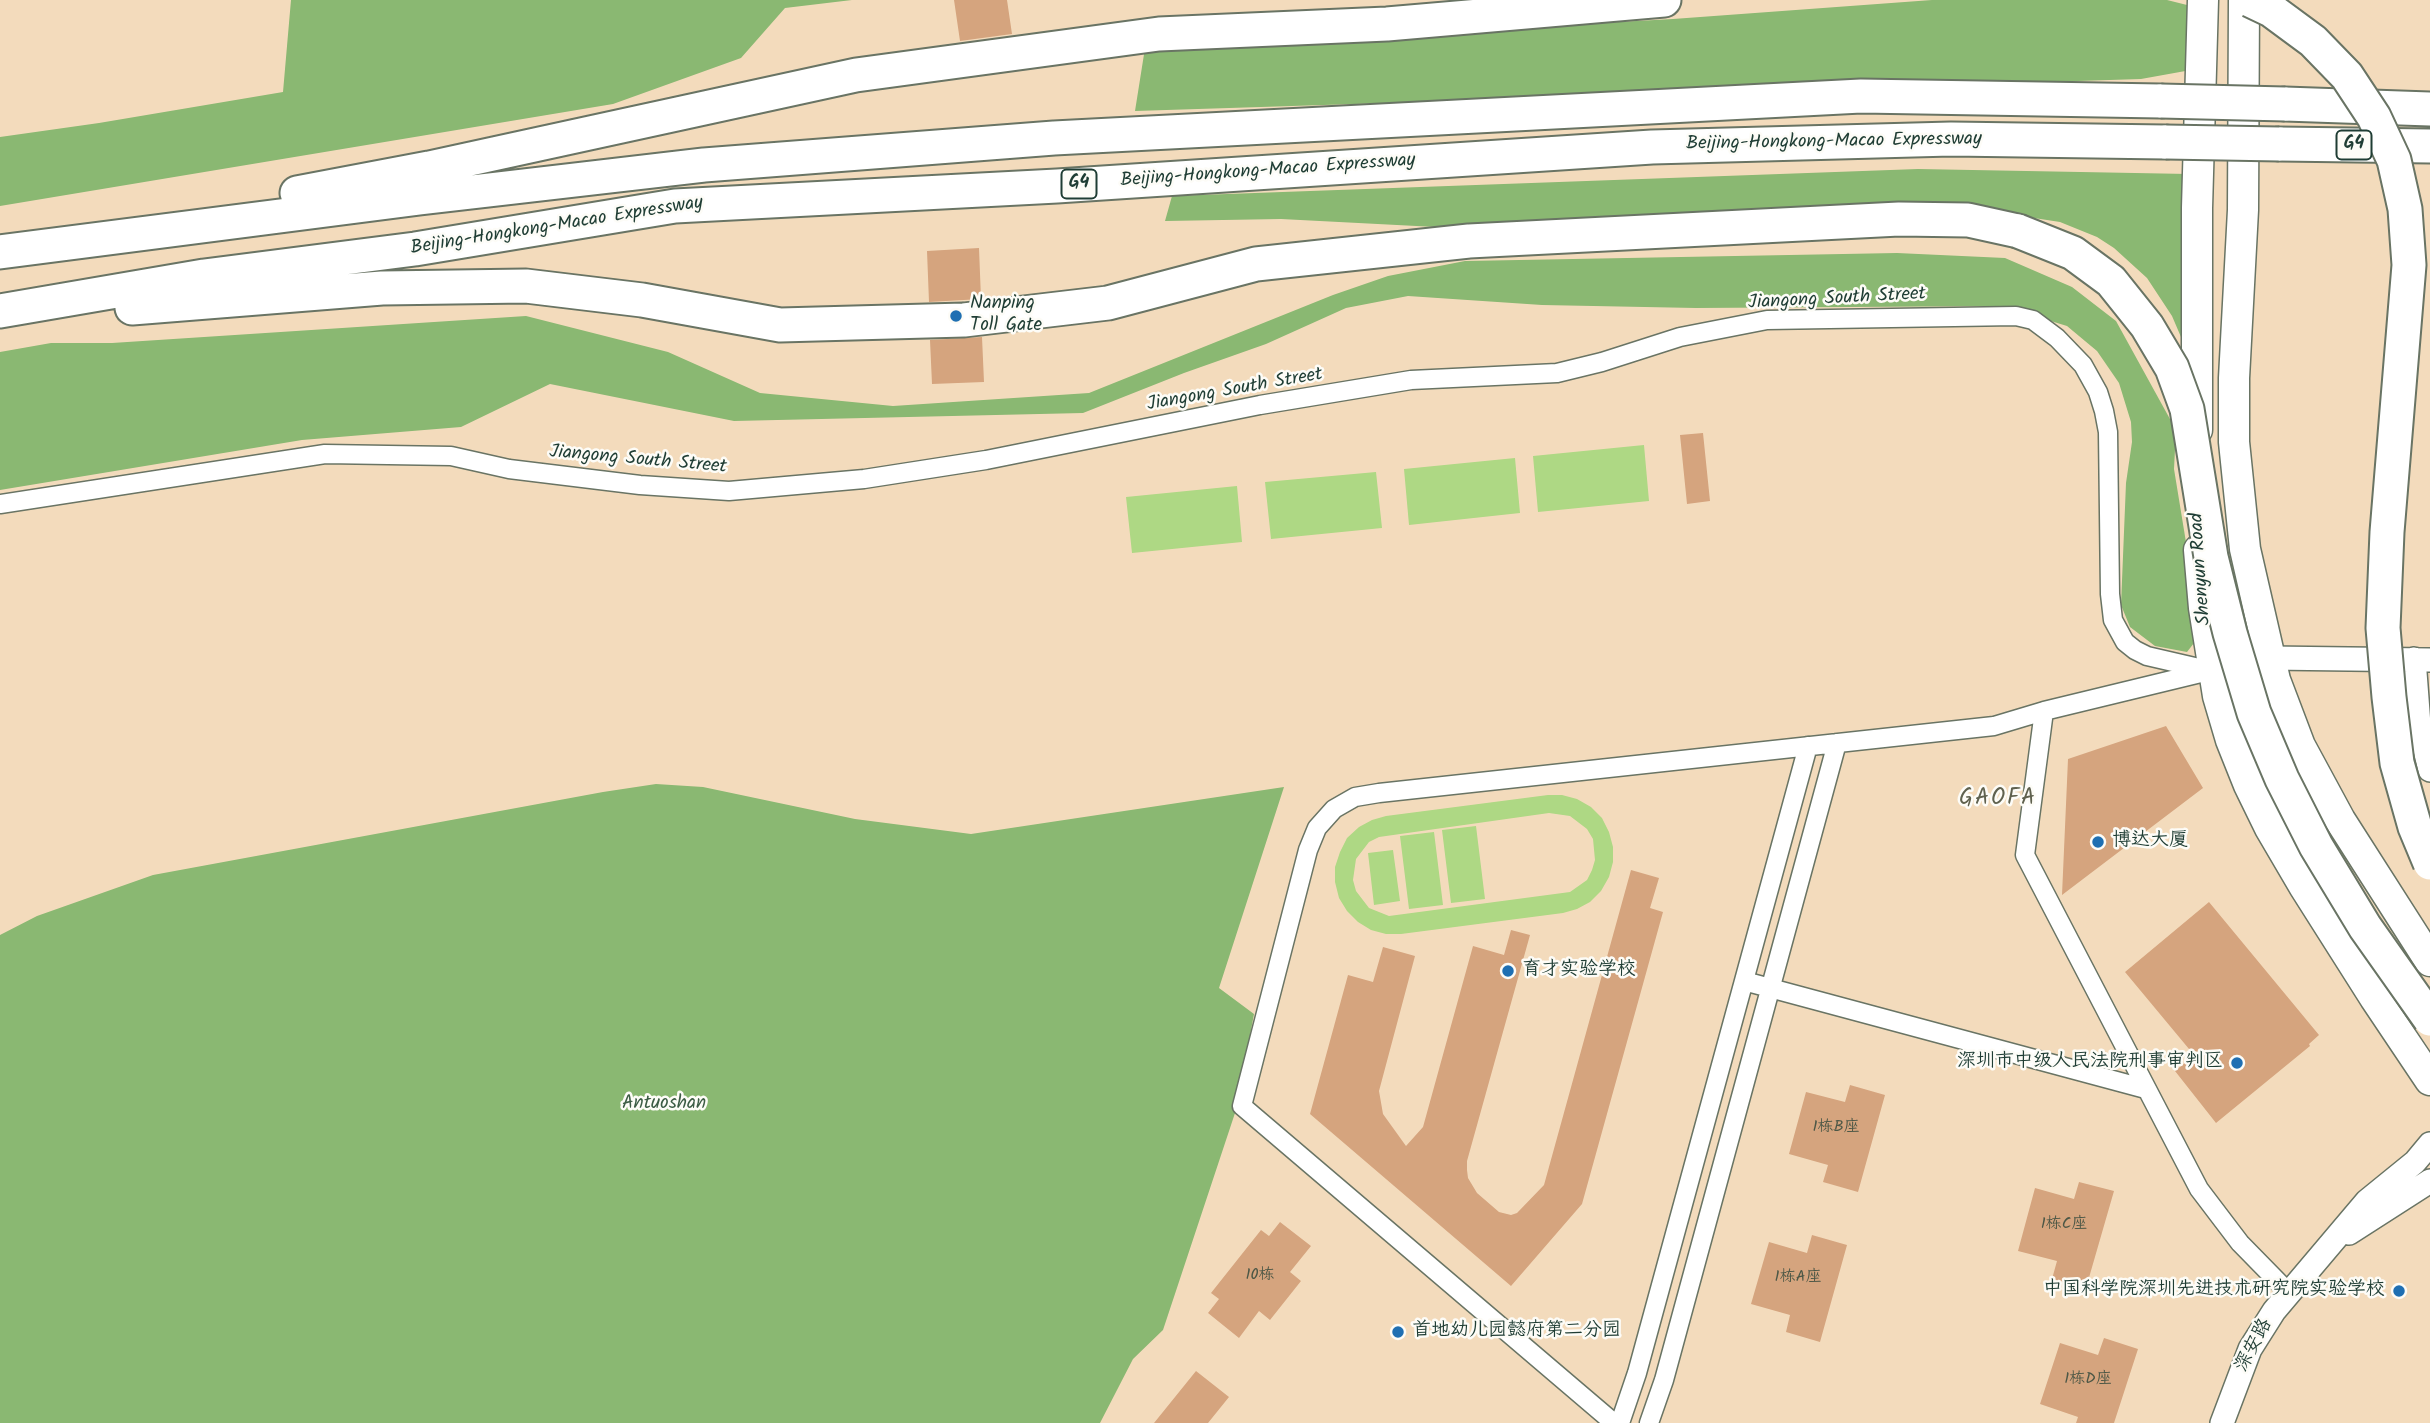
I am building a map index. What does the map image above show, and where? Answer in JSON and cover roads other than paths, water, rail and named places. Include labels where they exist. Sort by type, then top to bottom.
[{"type":"highway","points":[[0,250],[429,167],[856,75],[1159,34],[1387,24],[1664,0]]},
{"type":"highway","points":[[2250,0],[2271,9],[2313,41],[2347,76],[2374,117],[2394,160],[2404,209],[2409,265],[2388,520],[2384,628],[2397,763],[2415,827],[2430,863]]},
{"type":"highway","name":"Beijing-Hongkong-Macao Expressway","points":[[0,250],[704,165],[1054,138],[1861,96],[2430,109]]},
{"type":"highway","name":"Beijing-Hongkong-Macao Expressway","points":[[0,310],[204,276],[415,249],[675,206],[1044,186],[1652,147],[1951,139],[2430,146]]},
{"type":"highway","points":[[0,318],[382,288],[526,286],[642,300],[780,324],[964,320],[1108,303],[1256,264],[1469,241],[1899,219],[1968,220],[2018,232],[2073,253],[2110,281],[2147,326],[2172,368],[2187,409],[2211,557],[2254,713],[2281,779],[2316,846],[2365,927],[2430,1019]]},
{"type":"main road","name":"Shenyun Road","points":[[2203,0],[2197,208],[2197,514],[2212,671],[2231,740],[2270,828],[2332,932],[2430,1080]]},
{"type":"main road","points":[[2244,0],[2243,210],[2234,378],[2234,442],[2245,549],[2269,658],[2285,710],[2320,786],[2430,961]]},
{"type":"street","name":"Jiangong South Street","points":[[0,505],[325,454],[451,456],[509,469],[640,485],[729,492],[864,479],[986,460],[1259,405],[1411,380],[1557,373],[1680,337],[1767,320],[2016,316],[2033,320],[2049,332],[2083,365],[2098,392],[2108,432],[2110,594],[2113,620],[2125,642],[2147,656],[2212,671]]},
{"type":"street","points":[[1614,1423],[1242,1106],[1308,850],[1317,828],[1334,809],[1355,797],[1393,791],[1994,726],[2044,711],[2269,658],[2422,660],[2419,725],[2430,770]]},
{"type":"street","points":[[2044,711],[2025,855],[2199,1189],[2240,1243],[2289,1293]]},
{"type":"street","points":[[1650,1423],[1837,743]]},
{"type":"street","points":[[1620,1423],[1634,1385],[1808,746]]},
{"type":"street","points":[[1744,981],[2146,1089]]},
{"type":"street","name":"深安路","points":[[2222,1423],[2250,1349],[2267,1320],[2367,1201],[2415,1162],[2430,1144]]},
{"type":"street","points":[[2329,1245],[2430,1181]]},
{"type":"place","name":"Nanping Toll Gate","points":[[956,316]]},
{"type":"place","name":"博达大厦","points":[[2098,842]]},
{"type":"place","name":"育才实验学校","points":[[1508,971]]},
{"type":"place","name":"深圳市中级人民法院刑事审判区","points":[[2237,1063]]},
{"type":"place","name":"中国科学院深圳先进技术研究院实验学校","points":[[2399,1291]]},
{"type":"place","name":"首地幼儿园懿府第二分园","points":[[1398,1332]]},
{"type":"district","name":"GAOFA","points":[[1998,800]]},
{"type":"park label","name":"Antuoshan","points":[[664,1105]]}]
